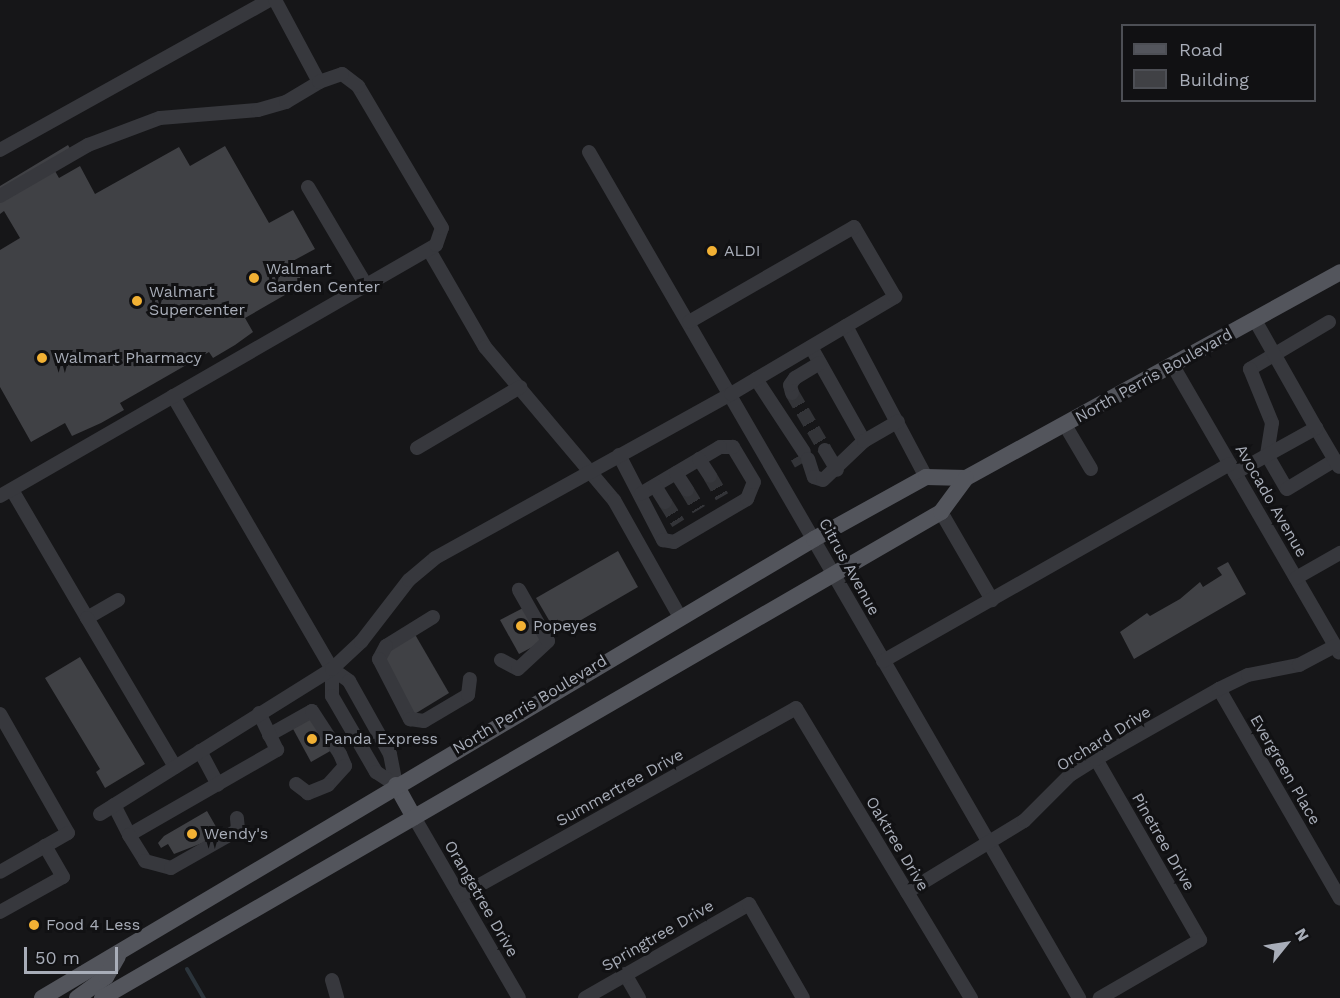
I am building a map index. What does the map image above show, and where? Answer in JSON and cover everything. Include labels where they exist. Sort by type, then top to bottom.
[{"type":"main road","name":"North Perris Boulevard","points":[[102,998],[941,512],[966,478],[1340,272]]},
{"type":"main road","name":"North Perris Boulevard","points":[[42,998],[119,955],[396,785],[814,539],[926,477],[966,478]]},
{"type":"main road","points":[[396,785],[414,817]]},
{"type":"main road","points":[[77,998],[106,977],[119,955]]},
{"type":"street","points":[[0,150],[268,0]]},
{"type":"street","points":[[274,0],[319,82]]},
{"type":"street","points":[[0,196],[88,145],[160,118],[258,110],[286,102],[319,82],[342,74],[358,86],[442,228],[441,237],[429,250],[3,494],[87,618],[175,767]]},
{"type":"street","name":"Citrus Avenue","points":[[589,153],[731,394],[833,575],[1079,998]]},
{"type":"street","points":[[308,188],[366,285]]},
{"type":"street","points":[[100,814],[332,669],[361,642],[409,580],[435,558],[590,470],[731,394],[895,297],[855,227],[688,322]]},
{"type":"street","points":[[429,250],[485,347],[590,470],[630,527],[680,617]]},
{"type":"street","points":[[1255,320],[1275,355],[1316,428],[1338,464],[1287,489],[1267,455],[1272,423],[1250,369],[1275,355],[1329,322]]},
{"type":"street","points":[[846,326],[926,477]]},
{"type":"street","points":[[811,347],[864,441]]},
{"type":"street","points":[[792,393],[790,385],[795,378],[820,363]]},
{"type":"street","name":"Avocado Avenue","points":[[1173,366],[1338,650]]},
{"type":"street","points":[[756,379],[802,458],[823,480],[837,470],[864,441],[898,421]]},
{"type":"street","points":[[417,448],[520,387]]},
{"type":"street","points":[[173,396],[332,669],[349,681],[390,754],[396,785]]},
{"type":"street","points":[[1065,425],[1091,470]]},
{"type":"street","points":[[883,661],[1232,468],[1267,455],[1316,428]]},
{"type":"street","points":[[619,455],[642,493],[650,517],[663,540],[674,543],[747,499],[754,482],[733,447],[720,447],[642,493]]},
{"type":"street","points":[[825,450],[837,470]]},
{"type":"street","points":[[699,459],[710,476]]},
{"type":"street","points":[[676,473],[687,490]]},
{"type":"street","points":[[655,486],[665,502]]},
{"type":"street","points":[[722,497],[729,510]]},
{"type":"street","points":[[699,510],[707,523]]},
{"type":"street","points":[[941,512],[992,600]]},
{"type":"street","points":[[630,527],[650,517]]},
{"type":"street","points":[[678,523],[685,536]]},
{"type":"street","points":[[1296,578],[1340,553]]},
{"type":"street","points":[[501,660],[518,669],[548,641],[519,590]]},
{"type":"street","points":[[87,618],[118,600]]},
{"type":"street","points":[[433,617],[386,646],[379,659],[410,718],[424,721],[468,695],[470,679]]},
{"type":"street","name":"Orchard Drive","points":[[907,892],[1024,821],[1070,776],[1096,759],[1219,689],[1248,675],[1299,665],[1338,650]]},
{"type":"street","points":[[332,669],[332,696],[376,772],[396,785]]},
{"type":"street","name":"Evergreen Place","points":[[1219,689],[1340,899]]},
{"type":"street","name":"Oaktree Drive","points":[[796,708],[971,998]]},
{"type":"street","name":"Summertree Drive","points":[[460,896],[796,708]]},
{"type":"street","points":[[269,735],[312,711],[340,754],[345,766],[328,785],[308,793],[296,784]]},
{"type":"street","points":[[129,835],[277,750],[259,713]]},
{"type":"street","points":[[0,714],[68,833],[0,872]]},
{"type":"street","points":[[200,751],[218,785]]},
{"type":"street","name":"Pinetree Drive","points":[[1096,759],[1200,940],[1100,998]]},
{"type":"street","points":[[114,805],[145,861],[171,868],[238,830],[237,818]]},
{"type":"street","name":"Orangetree Drive","points":[[414,817],[519,998]]},
{"type":"street","points":[[0,912],[63,877],[45,846]]},
{"type":"street","name":"Springtree Drive","points":[[585,998],[749,904],[803,998]]},
{"type":"street","points":[[625,974],[639,998]]},
{"type":"street","points":[[333,980],[337,998]]},
{"type":"building","name":"Walmart Supercenter","points":[[68,145],[76,159],[55,171],[59,178],[80,166],[95,194],[179,147],[190,166],[225,146],[269,223],[293,210],[315,249],[291,262],[304,284],[245,318],[253,332],[235,345],[213,358],[209,352],[120,403],[124,410],[101,423],[72,436],[65,423],[31,442],[0,387],[0,250],[20,238],[4,211],[0,214],[0,186]]},
{"type":"building","points":[[618,551],[638,587],[557,634],[536,598]]},
{"type":"building","points":[[1228,562],[1246,594],[1134,659],[1120,632],[1147,613],[1150,616],[1180,599],[1200,582],[1203,587],[1222,575],[1217,568]]},
{"type":"building","name":"Popeyes","points":[[527,606],[542,633],[540,643],[519,654],[500,620]]},
{"type":"building","points":[[413,631],[449,693],[413,715],[381,657]]},
{"type":"building","points":[[80,657],[145,764],[105,788],[96,772],[100,769],[45,678]]},
{"type":"building","name":"Panda Express","points":[[313,715],[332,750],[311,762],[292,727]]},
{"type":"building","name":"Wendy's","points":[[207,811],[219,832],[210,840],[174,854],[168,844],[161,848],[158,843],[164,836]]},
{"type":"waterway","points":[[187,969],[204,998]]},
{"type":"tunnel","points":[[792,393],[825,450]]},
{"type":"tunnel","points":[[797,457],[801,464]]},
{"type":"tunnel","points":[[710,476],[722,497]]},
{"type":"tunnel","points":[[687,490],[699,510]]},
{"type":"tunnel","points":[[665,502],[678,523]]},
{"type":"place","name":"ALDI","points":[[712,251]]},
{"type":"place","name":"Walmart Garden Center","points":[[254,278]]},
{"type":"place","name":"Walmart Supercenter","points":[[137,301]]},
{"type":"place","name":"Walmart Pharmacy","points":[[42,358]]},
{"type":"place","name":"Popeyes","points":[[521,626]]},
{"type":"place","name":"Panda Express","points":[[312,739]]},
{"type":"place","name":"Wendy's","points":[[192,834]]},
{"type":"place","name":"Food 4 Less","points":[[34,925]]}]
